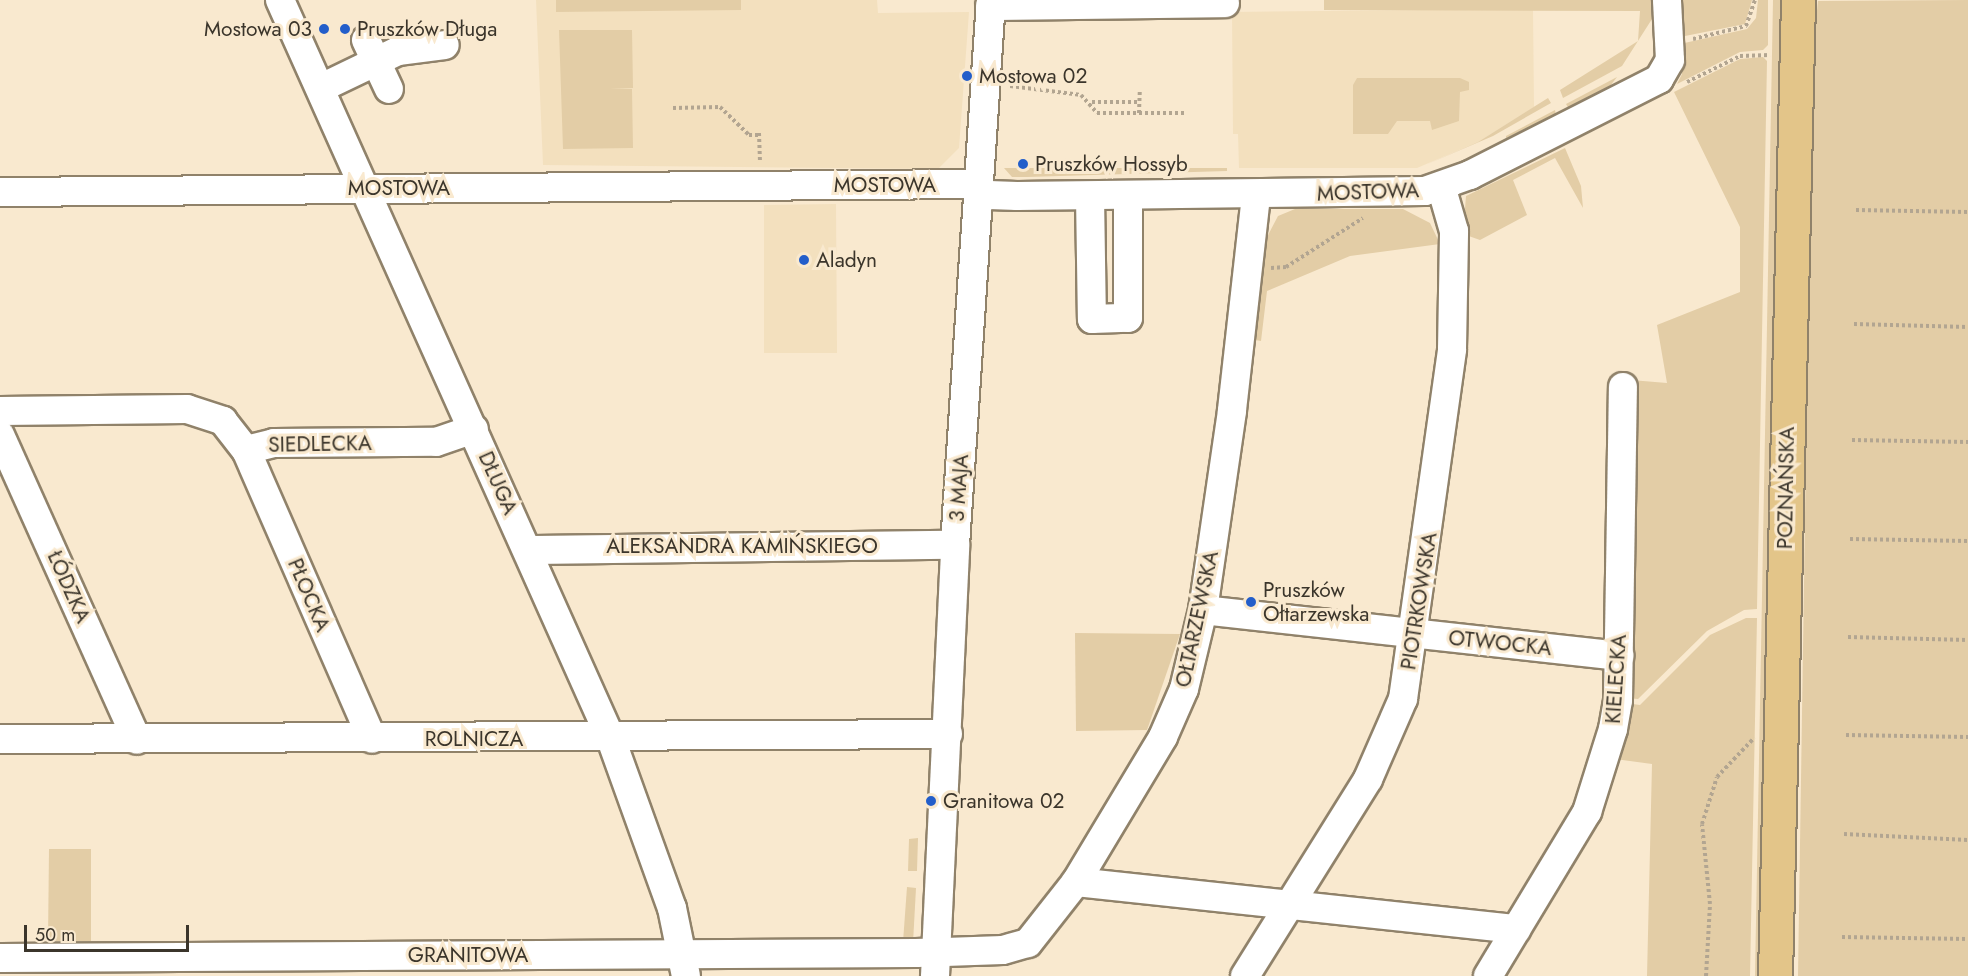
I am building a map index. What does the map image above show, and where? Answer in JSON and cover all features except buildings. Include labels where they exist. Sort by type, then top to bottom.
[{"type":"main road","name":"POZNAŃSKA","points":[[1775,976],[1797,13]]},
{"type":"street","name":"DŁUGA","points":[[280,0],[367,188],[611,740],[686,966]]},
{"type":"street","name":"MOSTOWA","points":[[0,192],[967,184],[989,195],[1128,196],[1411,192],[1441,186],[1659,79],[1670,60],[1667,0]]},
{"type":"street","points":[[991,3],[1225,3]]},
{"type":"street","name":"3 MAJA","points":[[936,964],[956,544],[991,3]]},
{"type":"street","points":[[321,88],[371,51],[445,45]]},
{"type":"street","points":[[371,51],[389,89]]},
{"type":"street","name":"PIOTRKOWSKA","points":[[1245,976],[1387,740],[1403,699],[1414,634],[1452,349],[1454,231],[1441,186]]},
{"type":"street","name":"OŁTARZEWSKA","points":[[936,964],[1028,943],[1076,882],[1163,737],[1184,688],[1203,610],[1256,195]]},
{"type":"street","points":[[1090,196],[1092,319],[1128,318],[1128,196]]},
{"type":"street","name":"KIELECKA","points":[[1488,976],[1594,795],[1616,710],[1619,656],[1623,387]]},
{"type":"street","name":"SIEDLECKA","points":[[0,411],[197,411],[222,421],[246,450],[274,443],[436,442],[474,429]]},
{"type":"street","name":"ŁÓDZKA","points":[[0,435],[137,740]]},
{"type":"street","name":"PŁOCKA","points":[[246,450],[372,739]]},
{"type":"street","name":"ALEKSANDRA KAMIŃSKIEGO","points":[[528,550],[956,544]]},
{"type":"street","name":"OTWOCKA","points":[[1203,610],[1619,656]]},
{"type":"street","name":"ROLNICZA","points":[[0,739],[611,740],[948,734]]},
{"type":"street","points":[[1076,882],[1517,929]]},
{"type":"street","name":"GRANITOWA","points":[[0,958],[686,966],[936,964]]},
{"type":"path","points":[[1688,39],[1746,26],[1755,0]]},
{"type":"path","points":[[1681,85],[1740,56],[1770,55]]},
{"type":"path","points":[[1010,86],[1081,95],[1091,102],[1097,113],[1185,113]]},
{"type":"path","points":[[1139,113],[1140,89]]},
{"type":"path","points":[[1091,102],[1139,102]]},
{"type":"path","points":[[673,108],[720,107],[750,135],[759,134],[760,172]]},
{"type":"path","points":[[1856,210],[1968,212]]},
{"type":"path","points":[[1248,269],[1286,267],[1372,212]]},
{"type":"path","points":[[1854,324],[1968,327]]},
{"type":"path","points":[[1852,440],[1968,442]]},
{"type":"path","points":[[1850,539],[1968,541]]},
{"type":"path","points":[[1848,637],[1968,640]]},
{"type":"path","points":[[1846,735],[1968,737]]},
{"type":"path","points":[[1706,976],[1710,904],[1702,824],[1717,777],[1757,736]]},
{"type":"path","points":[[1844,834],[1968,840]]},
{"type":"path","points":[[1842,937],[1968,939]]},
{"type":"shaded area","points":[[536,0],[877,0],[878,13],[969,12],[959,148],[938,169],[543,165]]},
{"type":"shaded area","points":[[556,0],[741,0],[741,10],[556,12]]},
{"type":"shaded area","points":[[1324,0],[1651,0],[1652,19],[1638,41],[1640,11],[1324,10]]},
{"type":"shaded area","points":[[1677,0],[1752,0],[1745,24],[1680,37]]},
{"type":"shaded area","points":[[1758,0],[1768,0],[1768,45],[1763,50],[1740,52],[1677,84],[1682,74],[1680,44],[1747,29],[1756,18]]},
{"type":"shaded area","points":[[1773,0],[1783,0],[1763,976],[1755,976]]},
{"type":"shaded area","points":[[1968,0],[1968,976],[1798,976],[1812,60],[1818,1]]},
{"type":"shaded area","points":[[1533,9],[1534,107],[1478,142],[1417,168],[1239,168],[1238,134],[1233,134],[1232,12]]},
{"type":"shaded area","points":[[559,30],[632,30],[633,88],[610,89],[632,89],[633,148],[563,149]]},
{"type":"shaded area","points":[[1638,41],[1622,66],[1563,98],[1560,90]]},
{"type":"shaded area","points":[[1763,57],[1767,61],[1757,609],[1744,610],[1707,631],[1638,699],[1626,698],[1631,380],[1667,383],[1657,325],[1740,292],[1740,227],[1674,92],[1740,59]]},
{"type":"shaded area","points":[[1617,77],[1607,90],[1569,109],[1566,104]]},
{"type":"shaded area","points":[[1357,78],[1460,78],[1469,82],[1469,90],[1460,92],[1459,121],[1432,130],[1430,121],[1397,121],[1388,134],[1353,134],[1353,85]]},
{"type":"shaded area","points":[[1548,98],[1551,103],[1493,136],[1423,166],[1478,142]]},
{"type":"shaded area","points":[[1555,110],[1556,115],[1506,138],[1506,136]]},
{"type":"shaded area","points":[[1565,148],[1581,186],[1583,208],[1555,158],[1513,180],[1527,215],[1480,240],[1463,234],[1466,196]]},
{"type":"shaded area","points":[[1004,168],[1227,168],[1227,171],[1012,177]]},
{"type":"shaded area","points":[[836,204],[837,353],[764,353],[764,205]]},
{"type":"shaded area","points":[[1295,209],[1403,209],[1430,223],[1440,244],[1350,256],[1267,291],[1261,341],[1255,340],[1267,237],[1278,216]]},
{"type":"shaded area","points":[[1746,618],[1757,618],[1750,976],[1647,976],[1652,764],[1615,759],[1625,703],[1640,705],[1710,635]]},
{"type":"shaded area","points":[[1075,633],[1180,634],[1147,730],[1076,731]]},
{"type":"shaded area","points":[[918,838],[917,871],[908,871],[909,839]]},
{"type":"shaded area","points":[[49,849],[91,849],[91,941],[48,941]]},
{"type":"shaded area","points":[[907,887],[916,888],[913,943],[903,942]]},
{"type":"place","name":"Mostowa 03","points":[[324,29]]},
{"type":"place","name":"Pruszków Długa","points":[[345,29]]},
{"type":"place","name":"Mostowa 02","points":[[967,76]]},
{"type":"place","name":"Pruszków Hossyb","points":[[1023,164]]},
{"type":"place","name":"Aladyn","points":[[804,260]]},
{"type":"place","name":"Pruszków Ołtarzewska","points":[[1251,602]]},
{"type":"place","name":"Granitowa 02","points":[[931,801]]}]
